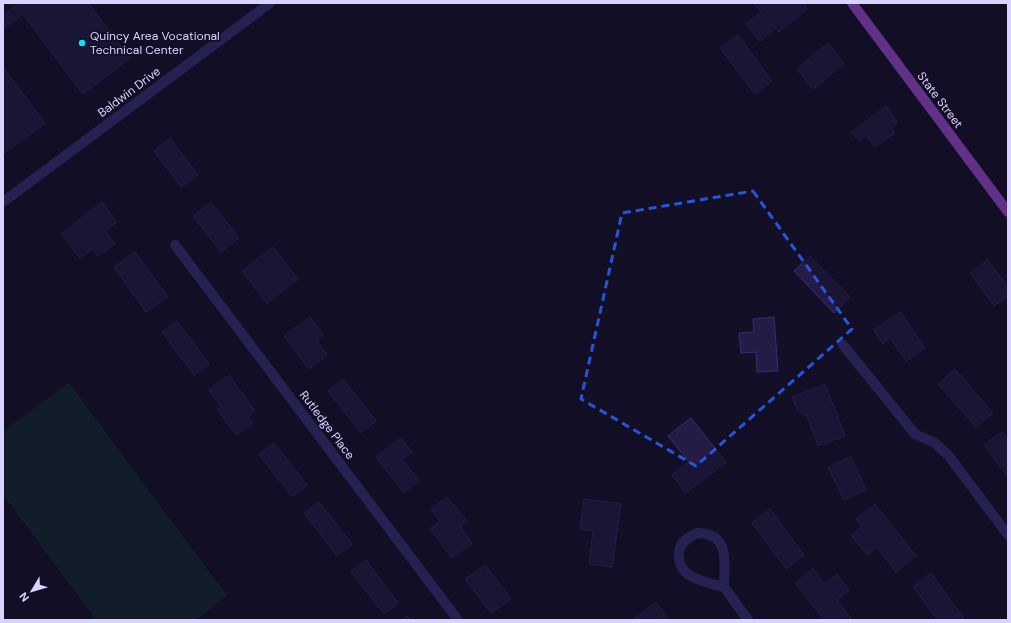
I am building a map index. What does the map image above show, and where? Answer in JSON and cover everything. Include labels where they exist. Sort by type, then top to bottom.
[{"type":"main road","name":"State Street","points":[[852,3],[1008,212]]},
{"type":"street","name":"Baldwin Drive","points":[[3,202],[270,3]]},
{"type":"street","name":"Rutledge Place","points":[[175,245],[458,620]]},
{"type":"street","points":[[843,345],[915,434],[935,443],[948,455],[1008,535]]},
{"type":"street","points":[[724,587],[693,578],[686,574],[681,567],[678,559],[679,550],[683,542],[689,537],[698,533],[706,534],[718,541],[723,549],[724,587],[748,620]]},
{"type":"highlighted area","points":[[753,191],[852,329],[696,466],[581,399],[622,213]]},
{"type":"green space","points":[[69,383],[227,596],[195,620],[96,620],[3,494],[3,432]]},
{"type":"building","name":"Quincy Area Vocational Technical Center","points":[[20,3],[88,3],[130,58],[83,94],[23,14],[3,29],[3,16]]},
{"type":"building","points":[[753,3],[803,3],[807,9],[779,32],[776,28],[760,41],[746,24],[761,12]]},
{"type":"building","points":[[738,35],[772,81],[755,94],[720,48]]},
{"type":"building","points":[[828,43],[844,63],[813,89],[797,69]]},
{"type":"building","points":[[3,67],[45,123],[3,154]]},
{"type":"building","points":[[886,106],[898,123],[891,128],[895,133],[875,147],[866,135],[859,141],[852,132]]},
{"type":"building","points":[[170,138],[198,175],[181,187],[154,151]]},
{"type":"building","points":[[102,202],[117,222],[105,231],[115,244],[98,256],[92,249],[80,258],[61,234]]},
{"type":"building","points":[[211,202],[239,238],[221,252],[193,216]]},
{"type":"building","points":[[273,247],[298,279],[267,303],[242,271]]},
{"type":"building","points":[[135,252],[168,297],[146,312],[114,267]]},
{"type":"building","points":[[810,256],[850,297],[834,313],[794,271]]},
{"type":"building","points":[[988,260],[1008,287],[1008,296],[994,306],[970,273]]},
{"type":"building","points":[[900,312],[925,348],[906,361],[890,338],[883,344],[874,330]]},
{"type":"building","points":[[310,317],[323,334],[317,341],[327,355],[309,369],[284,336]]},
{"type":"building","points":[[774,317],[778,371],[757,372],[756,352],[741,353],[739,333],[754,332],[753,319]]},
{"type":"building","points":[[177,321],[209,364],[194,375],[162,332]]},
{"type":"building","points":[[955,369],[993,413],[976,427],[938,384]]},
{"type":"building","points":[[229,375],[255,411],[248,416],[253,423],[236,435],[217,409],[221,406],[209,390]]},
{"type":"building","points":[[343,379],[376,421],[361,433],[328,391]]},
{"type":"building","points":[[825,384],[845,436],[818,446],[807,416],[797,410],[792,397]]},
{"type":"building","points":[[691,418],[726,462],[686,493],[672,475],[689,462],[668,436]]},
{"type":"building","points":[[1002,432],[1008,440],[1008,477],[984,445]]},
{"type":"building","points":[[401,438],[412,452],[402,459],[419,481],[404,493],[376,457]]},
{"type":"building","points":[[274,443],[307,485],[292,497],[259,454]]},
{"type":"building","points":[[851,457],[866,490],[844,500],[828,467]]},
{"type":"building","points":[[447,497],[467,521],[460,526],[472,543],[452,558],[430,529],[440,521],[431,509]]},
{"type":"building","points":[[584,499],[621,504],[612,567],[589,564],[593,531],[580,529]]},
{"type":"building","points":[[319,502],[352,544],[337,556],[304,513]]},
{"type":"building","points":[[875,504],[916,556],[896,572],[877,547],[867,555],[851,535],[862,527],[856,519]]},
{"type":"building","points":[[770,509],[804,555],[786,569],[752,523]]},
{"type":"building","points":[[366,560],[398,603],[384,614],[351,572]]},
{"type":"building","points":[[485,565],[511,599],[491,613],[465,579]]},
{"type":"building","points":[[813,569],[825,584],[837,574],[849,590],[837,600],[851,618],[848,620],[824,620],[795,583]]},
{"type":"building","points":[[931,573],[965,620],[938,620],[913,587]]},
{"type":"building","points":[[656,602],[670,620],[633,620]]},
{"type":"building","points":[[407,616],[410,620],[402,620]]},
{"type":"place","name":"Quincy Area Vocational Technical Center","points":[[82,43]]}]
